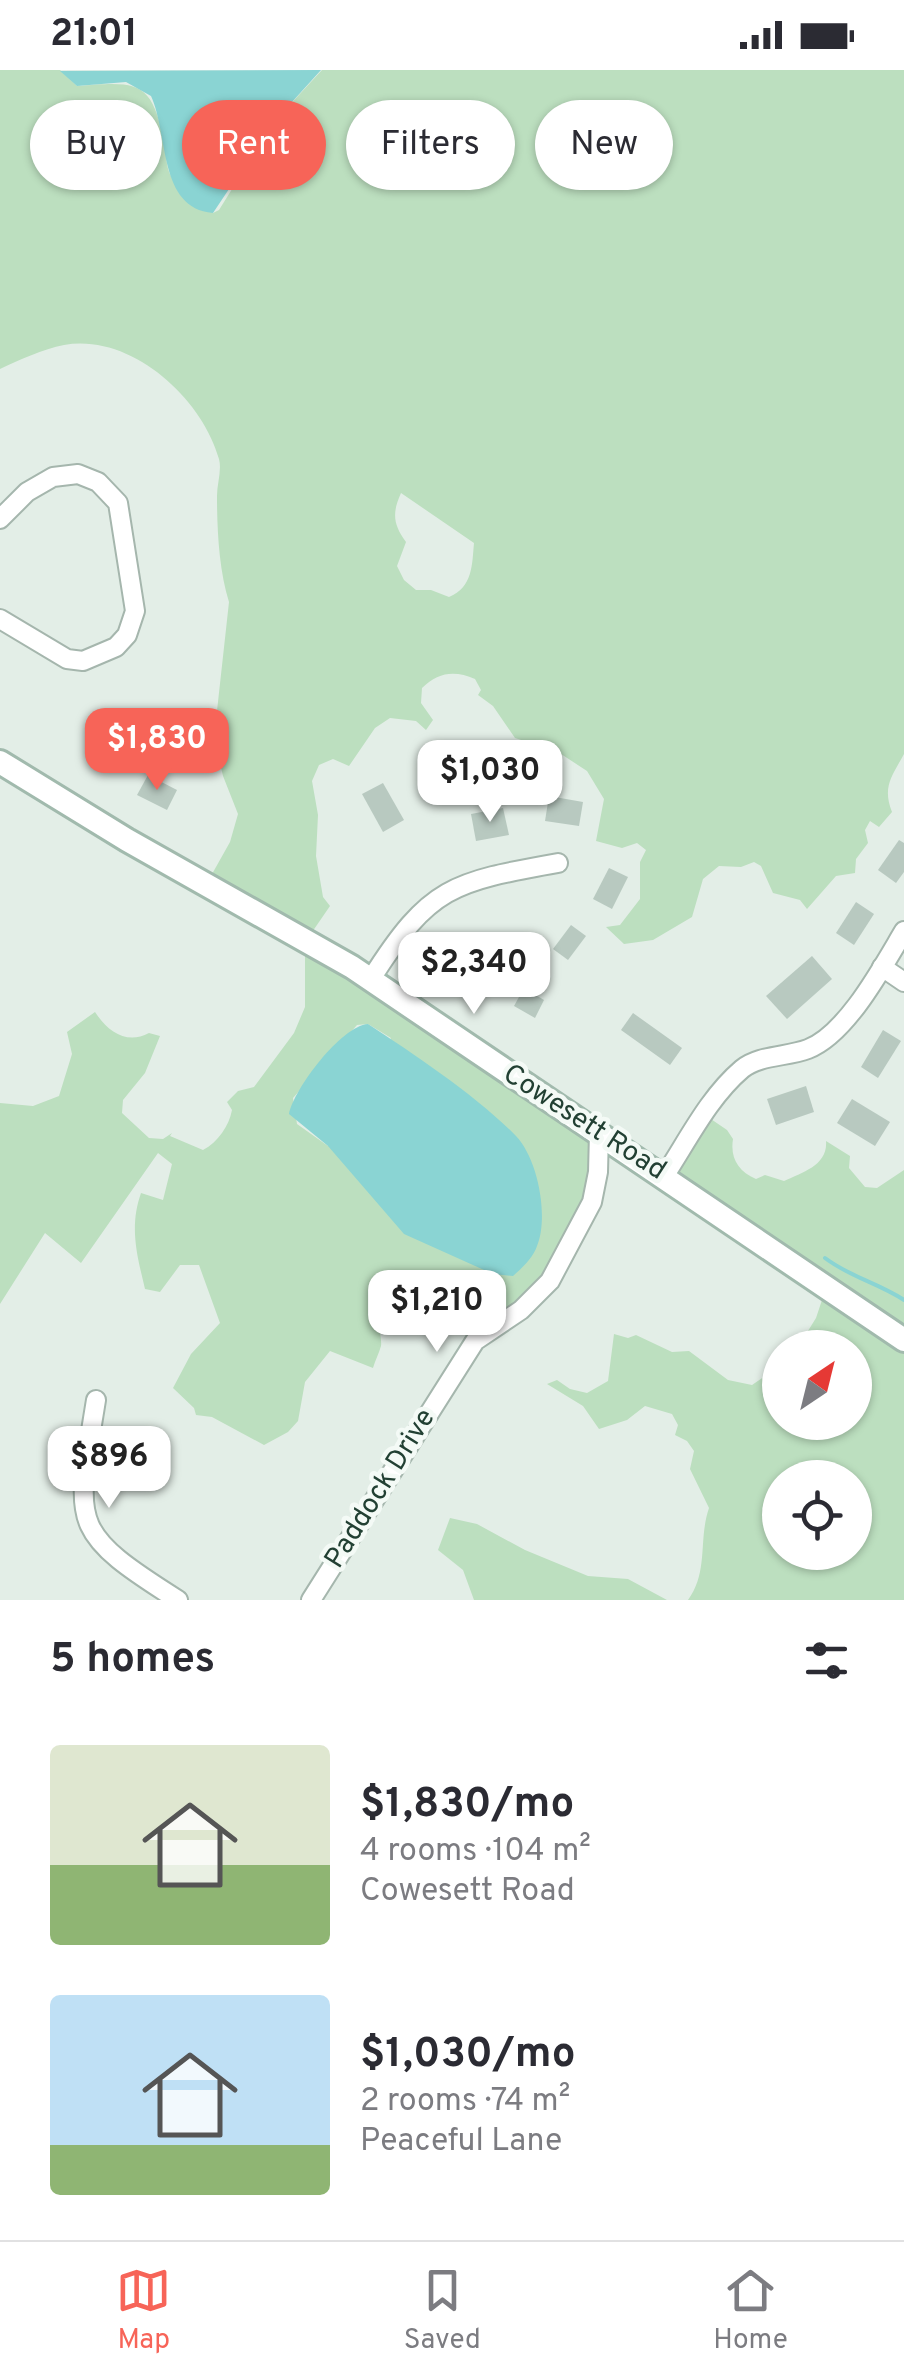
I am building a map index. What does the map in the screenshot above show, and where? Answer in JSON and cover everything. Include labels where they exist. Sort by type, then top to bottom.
[{"type":"main road","name":"Cowesett Road","points":[[0,762],[371,980],[904,1340]]},
{"type":"street","points":[[0,519],[45,480],[78,474],[98,482],[118,503],[136,611],[127,636],[116,648],[83,661],[67,659],[0,620]]},
{"type":"street","points":[[371,980],[411,919],[440,896],[474,880],[558,863]]},
{"type":"street","points":[[665,1175],[730,1080],[746,1065],[811,1048],[842,1022],[904,931]]},
{"type":"street","points":[[882,967],[904,982]]},
{"type":"street","name":"Paddock Drive","points":[[311,1600],[475,1342],[522,1310],[550,1281],[592,1202],[599,1134]]},
{"type":"street","points":[[96,1400],[82,1499],[86,1517],[109,1555],[178,1600]]},
{"type":"green space","points":[[0,70],[60,70],[77,86],[129,85],[150,100],[30,100],[30,190],[162,190],[162,132],[174,181],[213,213],[231,190],[326,190],[326,100],[294,100],[322,70],[904,70],[904,754],[888,788],[892,812],[879,827],[870,821],[865,830],[868,843],[856,859],[855,873],[836,876],[807,909],[800,900],[773,893],[761,866],[754,862],[741,867],[719,866],[703,879],[692,917],[653,940],[624,944],[606,927],[620,925],[640,899],[640,862],[646,850],[637,843],[622,848],[596,841],[604,799],[587,771],[558,752],[515,738],[493,706],[478,695],[481,690],[475,679],[447,674],[422,688],[421,703],[433,720],[426,730],[416,721],[390,718],[375,728],[349,766],[333,759],[319,765],[312,781],[318,815],[316,856],[323,897],[330,906],[308,938],[600,1135],[599,1169],[550,1278],[484,1329],[429,1291],[405,1293],[393,1303],[382,1323],[381,1346],[373,1368],[330,1351],[305,1382],[298,1421],[288,1432],[264,1445],[212,1417],[196,1415],[194,1408],[173,1388],[191,1354],[220,1323],[199,1265],[180,1265],[160,1292],[145,1289],[135,1218],[141,1193],[163,1200],[172,1164],[158,1153],[81,1263],[45,1233],[0,1304],[0,1103],[33,1106],[59,1096],[72,1054],[67,1032],[95,1012],[106,1025],[126,1037],[149,1033],[160,1036],[145,1073],[123,1100],[122,1113],[149,1138],[163,1139],[172,1133],[170,1136],[203,1150],[225,1128],[232,1110],[227,1102],[238,1091],[254,1087],[294,1033],[305,1007],[305,948],[207,883],[230,842],[238,814],[214,738],[229,602],[218,536],[220,463],[210,436],[180,393],[138,360],[114,349],[89,344],[64,345],[0,369]],"holes":[[[401,493],[474,543],[472,567],[457,593],[449,597],[431,590],[416,590],[404,580],[397,566],[406,542],[395,518]],[[368,1024],[391,1038],[328,1146],[297,1124],[293,1098],[357,1025]]]},
{"type":"green space","points":[[705,1115],[727,1130],[733,1139],[737,1163],[756,1179],[765,1175],[784,1181],[806,1171],[823,1156],[826,1141],[850,1156],[849,1168],[865,1187],[877,1188],[904,1170],[904,1600],[688,1600],[699,1578],[709,1508],[690,1469],[694,1451],[687,1441],[675,1435],[678,1425],[672,1414],[645,1406],[627,1420],[599,1429],[583,1406],[547,1384],[557,1380],[570,1389],[587,1393],[608,1381],[614,1334],[628,1338],[636,1335],[672,1352],[689,1351],[728,1380],[752,1385],[762,1378],[762,1440],[872,1440],[872,1330],[809,1330],[826,1288],[669,1178]]},
{"type":"green space","points":[[450,1518],[477,1524],[525,1550],[588,1576],[628,1579],[667,1600],[474,1600],[463,1570],[438,1550]]},
{"type":"water","points":[[321,70],[294,100],[182,100],[182,190],[228,190],[213,213],[195,208],[174,184],[162,137],[162,100],[152,100],[126,82],[77,86],[60,71]]},
{"type":"water","points":[[368,1024],[465,1091],[524,1146],[539,1189],[542,1220],[535,1250],[513,1276],[493,1274],[404,1234],[328,1146],[289,1114],[320,1060],[345,1035]]},
{"type":"building","points":[[148,775],[177,790],[167,810],[137,795]]},
{"type":"building","points":[[383,783],[404,820],[383,832],[362,794]]},
{"type":"building","points":[[549,796],[583,802],[579,826],[545,821]]},
{"type":"building","points":[[503,808],[509,835],[476,841],[471,814]]},
{"type":"building","points":[[899,840],[904,843],[904,872],[896,883],[878,870]]},
{"type":"building","points":[[609,868],[628,877],[612,909],[593,899]]},
{"type":"building","points":[[856,902],[874,914],[854,945],[836,933]]},
{"type":"building","points":[[571,925],[586,936],[568,960],[553,949]]},
{"type":"building","points":[[463,940],[496,964],[486,977],[454,953]]},
{"type":"building","points":[[812,956],[832,979],[787,1019],[766,996]]},
{"type":"building","points":[[524,988],[544,1000],[535,1018],[514,1006]]},
{"type":"building","points":[[633,1013],[682,1048],[670,1065],[621,1030]]},
{"type":"building","points":[[883,1030],[901,1041],[878,1078],[861,1067]]},
{"type":"building","points":[[806,1086],[814,1112],[776,1125],[767,1099]]},
{"type":"building","points":[[852,1099],[890,1122],[875,1146],[837,1123]]},
{"type":"waterway","points":[[825,1258],[904,1300]]}]
